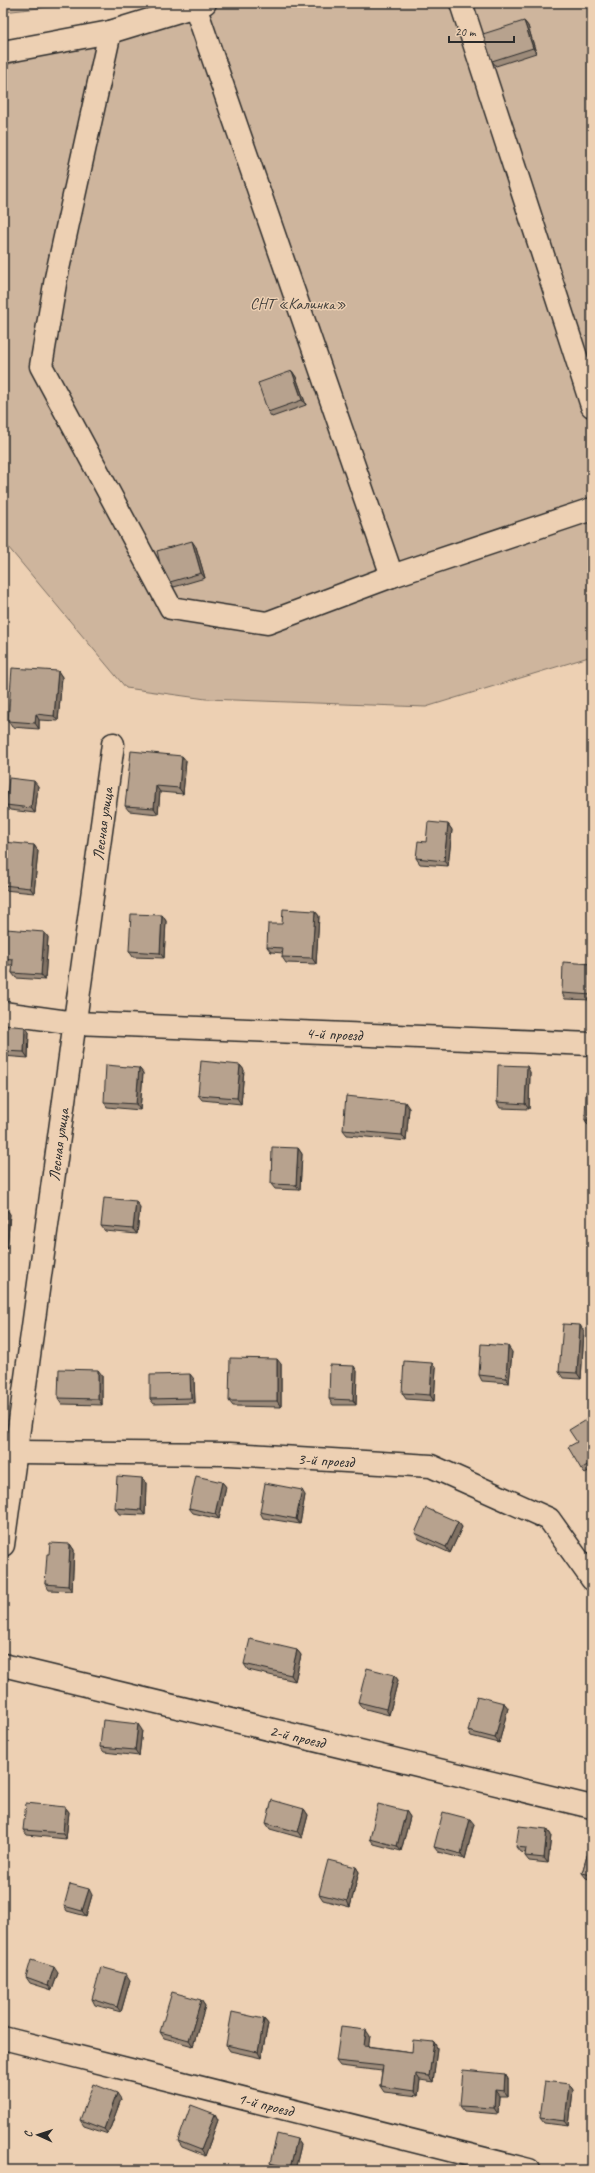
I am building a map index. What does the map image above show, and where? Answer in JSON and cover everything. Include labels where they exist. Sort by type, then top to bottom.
[{"type":"street","points":[[461,3],[592,406]]},
{"type":"street","points":[[3,52],[110,32],[200,5],[392,576]]},
{"type":"street","points":[[110,32],[56,278],[41,366],[171,608],[266,623],[392,576],[592,509]]},
{"type":"street","name":"Лесная улица","points":[[3,1545],[17,1452],[113,744]]},
{"type":"street","name":"4-й проезд","points":[[3,1013],[75,1023],[592,1044]]},
{"type":"street","name":"3-й проезд","points":[[17,1452],[230,1454],[431,1466],[549,1519],[592,1579]]},
{"type":"street","name":"2-й проезд","points":[[3,1665],[592,1807]]},
{"type":"street","name":"1-й проезд","points":[[3,2038],[529,2170]]},
{"type":"green space","points":[[3,3],[85,3],[3,12]]},
{"type":"green space","name":"СНТ «Калинка»","points":[[205,3],[588,3],[592,16],[592,656],[426,707],[206,699],[126,688],[3,541],[3,66]]},
{"type":"building","points":[[524,21],[533,48],[492,61],[483,34]]},
{"type":"building","points":[[292,371],[302,400],[268,412],[258,383]]},
{"type":"building","points":[[192,541],[201,573],[170,582],[160,563],[157,551]]},
{"type":"building","points":[[12,668],[58,671],[54,716],[36,714],[35,723],[8,721]]},
{"type":"building","points":[[131,751],[182,756],[179,788],[156,786],[154,808],[125,806]]},
{"type":"building","points":[[9,778],[34,781],[31,808],[6,805]]},
{"type":"building","points":[[428,822],[448,824],[444,861],[416,858],[418,841],[426,842]]},
{"type":"building","points":[[4,842],[34,845],[30,888],[3,885]]},
{"type":"building","points":[[283,909],[315,911],[312,958],[282,957],[283,948],[267,947],[268,924],[282,924]]},
{"type":"building","points":[[131,914],[162,915],[160,953],[129,951]]},
{"type":"building","points":[[6,929],[44,932],[41,975],[12,973],[13,960],[3,959]]},
{"type":"building","points":[[563,962],[592,964],[592,995],[562,993]]},
{"type":"building","points":[[3,1025],[25,1027],[24,1052],[3,1051]]},
{"type":"building","points":[[201,1061],[240,1065],[237,1098],[198,1095]]},
{"type":"building","points":[[106,1065],[139,1068],[136,1104],[104,1102]]},
{"type":"building","points":[[498,1065],[527,1066],[525,1104],[497,1102]]},
{"type":"building","points":[[586,1091],[592,1092],[592,1120],[585,1120]]},
{"type":"building","points":[[346,1096],[405,1102],[402,1135],[343,1130]]},
{"type":"building","points":[[272,1147],[298,1148],[296,1185],[271,1184]]},
{"type":"building","points":[[104,1198],[136,1201],[133,1229],[101,1226]]},
{"type":"building","points":[[3,1208],[6,1209],[3,1243]]},
{"type":"building","points":[[563,1324],[580,1325],[577,1373],[559,1372]]},
{"type":"building","points":[[481,1344],[508,1346],[506,1378],[479,1375]]},
{"type":"building","points":[[230,1358],[277,1359],[277,1401],[229,1401]]},
{"type":"building","points":[[404,1361],[432,1363],[430,1395],[402,1393]]},
{"type":"building","points":[[330,1365],[354,1366],[353,1400],[329,1399]]},
{"type":"building","points":[[59,1369],[98,1370],[98,1399],[58,1398]]},
{"type":"building","points":[[190,1374],[191,1398],[150,1399],[150,1375]]},
{"type":"building","points":[[592,1416],[592,1462],[581,1469],[568,1447],[577,1442],[569,1430]]},
{"type":"building","points":[[117,1476],[142,1478],[141,1510],[115,1508]]},
{"type":"building","points":[[196,1476],[222,1482],[215,1514],[189,1508]]},
{"type":"building","points":[[265,1483],[302,1490],[296,1519],[260,1512]]},
{"type":"building","points":[[426,1508],[458,1522],[446,1547],[415,1533]]},
{"type":"building","points":[[50,1543],[70,1544],[68,1586],[45,1584],[47,1554],[49,1554]]},
{"type":"building","points":[[250,1639],[297,1650],[291,1675],[244,1664]]},
{"type":"building","points":[[367,1668],[394,1675],[386,1709],[358,1702]]},
{"type":"building","points":[[477,1696],[504,1703],[495,1738],[468,1731]]},
{"type":"building","points":[[103,1720],[138,1724],[135,1750],[100,1747]]},
{"type":"building","points":[[272,1800],[304,1809],[298,1832],[266,1823]]},
{"type":"building","points":[[26,1803],[65,1807],[63,1833],[23,1830]]},
{"type":"building","points":[[378,1804],[406,1811],[397,1846],[370,1839]]},
{"type":"building","points":[[443,1812],[470,1819],[461,1854],[434,1847]]},
{"type":"building","points":[[519,1826],[547,1829],[544,1858],[525,1856],[526,1848],[516,1847]]},
{"type":"building","points":[[592,1839],[592,1875],[582,1873]]},
{"type":"building","points":[[328,1860],[356,1867],[347,1901],[319,1894]]},
{"type":"building","points":[[70,1884],[89,1889],[82,1911],[64,1906]]},
{"type":"building","points":[[31,1960],[54,1967],[48,1985],[26,1977]]},
{"type":"building","points":[[101,1967],[126,1974],[117,2007],[92,1999]]},
{"type":"building","points":[[172,1992],[201,2000],[189,2040],[160,2032]]},
{"type":"building","points":[[232,2012],[264,2019],[258,2052],[226,2045]]},
{"type":"building","points":[[341,2027],[366,2030],[364,2046],[412,2052],[413,2040],[434,2042],[429,2076],[416,2074],[414,2091],[380,2086],[383,2066],[336,2061]]},
{"type":"building","points":[[463,2070],[505,2074],[504,2091],[495,2090],[494,2108],[460,2106]]},
{"type":"building","points":[[545,2081],[569,2084],[565,2121],[540,2118]]},
{"type":"building","points":[[93,2084],[117,2093],[104,2129],[80,2120]]},
{"type":"building","points":[[191,2105],[215,2114],[201,2150],[178,2141]]},
{"type":"building","points":[[277,2134],[297,2139],[290,2168],[270,2163]]}]
